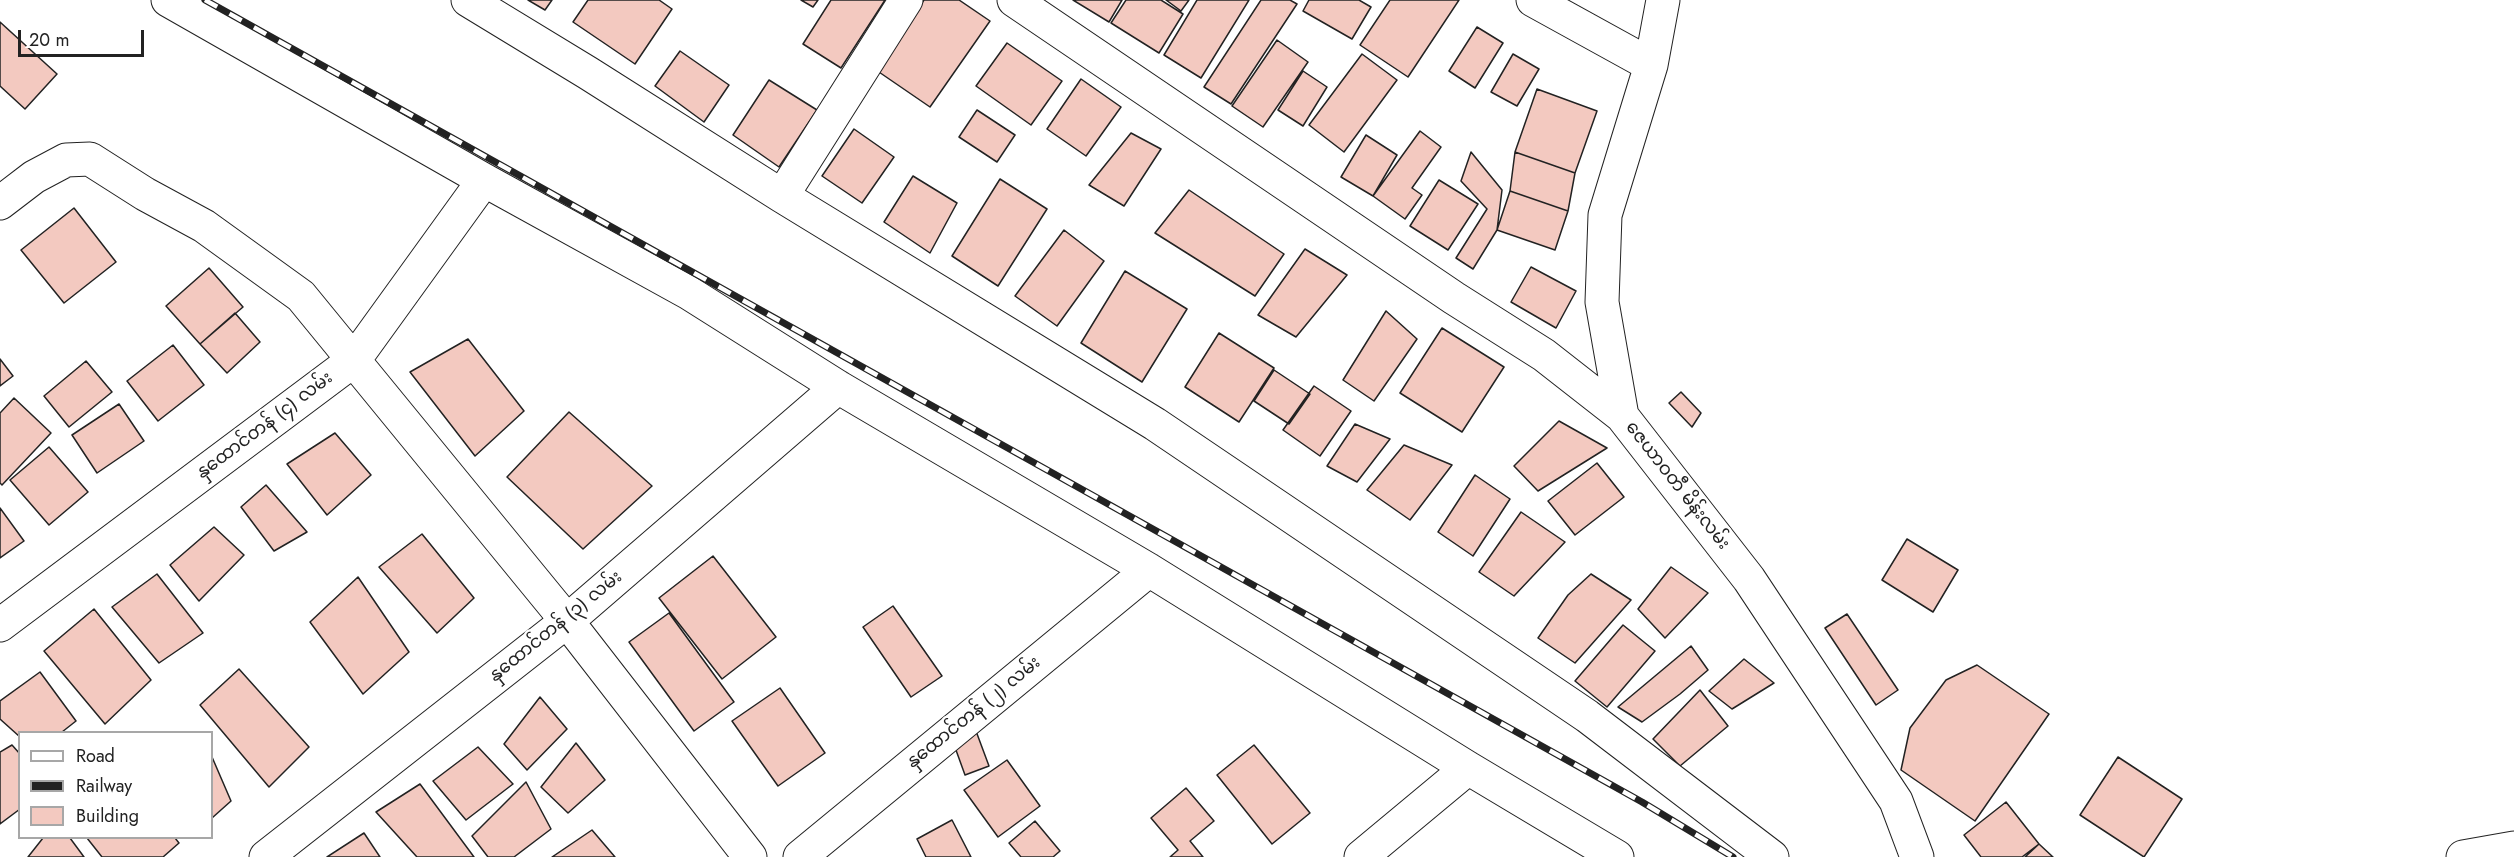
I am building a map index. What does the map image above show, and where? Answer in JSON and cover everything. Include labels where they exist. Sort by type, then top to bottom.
[{"type":"street","points":[[168,0],[484,180],[689,293],[838,387],[1149,570],[1468,768],[1617,857]]},
{"type":"street","points":[[468,0],[782,196],[1165,430],[1587,716],[1772,857]]},
{"type":"street","points":[[782,196],[906,0]]},
{"type":"street","points":[[1014,0],[1454,298],[1544,355],[1622,416]]},
{"type":"street","points":[[1533,0],[1651,65]]},
{"type":"street","name":"ဇေယာဝတီ မိန်းလမ်း","points":[[1663,0],[1651,65],[1605,215],[1602,302],[1622,416],[1749,579],[1896,801],[1917,857]]},
{"type":"street","points":[[0,202],[34,177],[66,160],[90,159],[145,194],[204,226],[301,296],[567,621],[750,857]]},
{"type":"street","name":"နှထောင်တန် (၄) လမ်း","points":[[0,625],[354,360],[484,180]]},
{"type":"street","name":"နှထောင်တန် (၃) လမ်း","points":[[266,857],[567,621],[838,387]]},
{"type":"street","name":"နှထောင်တန် (၂) လမ်း","points":[[800,857],[1149,570]]},
{"type":"street","points":[[1361,857],[1468,768]]},
{"type":"street","points":[[2463,857],[2514,848]]},
{"type":"building","points":[[528,0],[552,0],[545,10]]},
{"type":"building","points":[[588,0],[659,0],[672,9],[635,64],[573,22]]},
{"type":"building","points":[[801,0],[818,0],[813,7]]},
{"type":"building","points":[[831,0],[885,0],[841,68],[803,44]]},
{"type":"building","points":[[924,0],[959,0],[990,21],[930,107],[876,70]]},
{"type":"building","points":[[1073,0],[1122,0],[1109,22]]},
{"type":"building","points":[[1126,0],[1161,0],[1183,14],[1159,53],[1111,23]]},
{"type":"building","points":[[1166,0],[1189,0],[1181,11]]},
{"type":"building","points":[[1197,0],[1249,0],[1201,78],[1164,55]]},
{"type":"building","points":[[1261,0],[1290,0],[1297,4],[1231,104],[1204,87]]},
{"type":"building","points":[[1309,0],[1359,0],[1371,7],[1352,39],[1303,11]]},
{"type":"building","points":[[1390,0],[1459,0],[1408,77],[1360,45]]},
{"type":"building","points":[[0,22],[57,74],[25,109],[0,86]]},
{"type":"building","points":[[1477,27],[1503,43],[1475,88],[1449,71]]},
{"type":"building","points":[[1277,40],[1308,62],[1263,127],[1232,106]]},
{"type":"building","points":[[1007,43],[1062,81],[1031,125],[976,86]]},
{"type":"building","points":[[680,51],[729,85],[704,122],[655,86]]},
{"type":"building","points":[[1362,54],[1397,80],[1344,152],[1309,125]]},
{"type":"building","points":[[1513,54],[1539,69],[1517,106],[1491,92]]},
{"type":"building","points":[[1303,71],[1327,87],[1303,126],[1278,110]]},
{"type":"building","points":[[1081,79],[1121,107],[1086,156],[1047,129]]},
{"type":"building","points":[[769,80],[817,110],[779,167],[733,135]]},
{"type":"building","points":[[1537,89],[1597,111],[1575,173],[1515,152]]},
{"type":"building","points":[[977,110],[1015,135],[997,162],[959,137]]},
{"type":"building","points":[[854,129],[894,157],[862,203],[822,176]]},
{"type":"building","points":[[1420,131],[1441,147],[1412,188],[1422,195],[1405,219],[1373,196]]},
{"type":"building","points":[[1131,133],[1161,149],[1124,206],[1089,185]]},
{"type":"building","points":[[1366,135],[1397,155],[1373,196],[1341,177]]},
{"type":"building","points":[[1471,152],[1502,190],[1497,230],[1473,269],[1456,258],[1487,209],[1461,181]]},
{"type":"building","points":[[1515,152],[1575,173],[1568,211],[1510,191]]},
{"type":"building","points":[[913,176],[957,203],[930,253],[884,222]]},
{"type":"building","points":[[1000,179],[1047,209],[998,286],[952,256]]},
{"type":"building","points":[[1439,180],[1478,204],[1448,250],[1410,226]]},
{"type":"building","points":[[1189,190],[1284,254],[1255,296],[1155,233]]},
{"type":"building","points":[[1510,191],[1568,211],[1555,250],[1497,230]]},
{"type":"building","points":[[74,208],[116,262],[64,303],[21,250]]},
{"type":"building","points":[[1064,230],[1104,261],[1057,326],[1015,296]]},
{"type":"building","points":[[1305,249],[1347,275],[1296,337],[1258,315]]},
{"type":"building","points":[[1531,267],[1576,291],[1556,328],[1511,302]]},
{"type":"building","points":[[209,268],[243,307],[200,344],[166,306]]},
{"type":"building","points":[[1125,271],[1187,309],[1142,382],[1081,343]]},
{"type":"building","points":[[1386,311],[1417,339],[1374,401],[1343,380]]},
{"type":"building","points":[[235,313],[260,342],[227,373],[200,344]]},
{"type":"building","points":[[1442,328],[1504,367],[1462,432],[1400,393]]},
{"type":"building","points":[[1219,333],[1274,368],[1239,422],[1185,387]]},
{"type":"building","points":[[468,339],[524,411],[475,456],[410,372]]},
{"type":"building","points":[[173,345],[204,385],[158,421],[127,381]]},
{"type":"building","points":[[0,359],[13,376],[0,386]]},
{"type":"building","points":[[86,361],[112,392],[69,427],[44,396]]},
{"type":"building","points":[[1274,370],[1310,394],[1289,424],[1254,401]]},
{"type":"building","points":[[1314,386],[1351,411],[1320,456],[1283,430]]},
{"type":"building","points":[[1681,392],[1701,413],[1692,427],[1669,403]]},
{"type":"building","points":[[14,398],[51,433],[2,485],[0,483],[0,413]]},
{"type":"building","points":[[119,404],[144,441],[97,473],[72,435]]},
{"type":"building","points":[[569,412],[652,486],[583,549],[507,477]]},
{"type":"building","points":[[1559,421],[1607,448],[1538,491],[1514,466]]},
{"type":"building","points":[[1355,424],[1390,439],[1357,482],[1327,466]]},
{"type":"building","points":[[335,433],[371,475],[327,515],[287,464]]},
{"type":"building","points":[[1404,445],[1452,465],[1410,520],[1367,490]]},
{"type":"building","points":[[49,447],[88,492],[49,525],[10,480]]},
{"type":"building","points":[[1597,463],[1624,497],[1575,535],[1548,501]]},
{"type":"building","points":[[1475,475],[1510,499],[1473,556],[1438,532]]},
{"type":"building","points":[[266,485],[307,532],[274,551],[241,507]]},
{"type":"building","points":[[0,508],[24,541],[0,558]]},
{"type":"building","points":[[1521,512],[1565,542],[1514,596],[1479,572]]},
{"type":"building","points":[[214,527],[244,555],[199,601],[170,565]]},
{"type":"building","points":[[422,534],[474,598],[437,633],[379,567]]},
{"type":"building","points":[[1907,539],[1958,570],[1933,612],[1882,580]]},
{"type":"building","points":[[713,556],[776,637],[722,679],[659,598]]},
{"type":"building","points":[[1671,567],[1708,593],[1665,638],[1638,609]]},
{"type":"building","points":[[157,574],[203,633],[159,663],[112,607]]},
{"type":"building","points":[[1591,574],[1631,600],[1575,663],[1538,638],[1568,595]]},
{"type":"building","points":[[358,577],[409,652],[363,694],[310,622]]},
{"type":"building","points":[[893,606],[942,676],[911,697],[863,627]]},
{"type":"building","points":[[94,609],[151,680],[105,724],[44,651]]},
{"type":"building","points":[[669,613],[734,702],[694,731],[629,642]]},
{"type":"building","points":[[1847,614],[1898,690],[1876,705],[1825,628]]},
{"type":"building","points":[[1623,625],[1655,651],[1607,707],[1575,681]]},
{"type":"building","points":[[1691,646],[1708,670],[1680,694],[1642,722],[1618,707]]},
{"type":"building","points":[[1744,659],[1774,683],[1732,709],[1709,691]]},
{"type":"building","points":[[1977,665],[2049,714],[1975,821],[1901,770],[1910,728],[1946,680]]},
{"type":"building","points":[[239,669],[309,747],[269,787],[200,705]]},
{"type":"building","points":[[40,672],[76,721],[63,731],[18,731],[18,735],[0,719],[0,701]]},
{"type":"building","points":[[780,688],[825,753],[778,786],[732,721]]},
{"type":"building","points":[[1700,690],[1728,726],[1680,766],[1653,739]]},
{"type":"building","points":[[540,697],[567,729],[527,770],[504,744]]},
{"type":"building","points":[[973,723],[989,766],[965,775],[952,739]]},
{"type":"building","points":[[576,743],[605,780],[568,813],[541,787]]},
{"type":"building","points":[[12,745],[18,752],[18,810],[0,824],[0,752]]},
{"type":"building","points":[[1254,745],[1310,813],[1272,844],[1217,775]]},
{"type":"building","points":[[478,747],[513,784],[466,820],[433,781]]},
{"type":"building","points":[[2118,757],[2182,799],[2144,857],[2080,815]]},
{"type":"building","points":[[213,759],[231,801],[213,817]]},
{"type":"building","points":[[1007,760],[1040,806],[998,837],[964,790]]},
{"type":"building","points":[[526,782],[551,829],[514,857],[488,857],[472,836]]},
{"type":"building","points":[[420,784],[474,857],[417,857],[376,812]]},
{"type":"building","points":[[1186,788],[1214,821],[1190,841],[1203,857],[1170,857],[1178,850],[1151,818]]},
{"type":"building","points":[[2006,802],[2039,844],[2022,857],[1981,857],[1964,835]]},
{"type":"building","points":[[952,820],[971,857],[926,857],[917,839]]},
{"type":"building","points":[[1035,821],[1060,851],[1053,857],[1021,857],[1009,843]]},
{"type":"building","points":[[592,830],[615,857],[552,857]]},
{"type":"building","points":[[364,833],[380,857],[327,857]]},
{"type":"building","points":[[42,839],[71,839],[84,857],[28,857]]},
{"type":"building","points":[[88,839],[176,839],[179,843],[163,857],[102,857]]},
{"type":"building","points":[[2039,844],[2053,857],[2025,857]]},
{"type":"railway","points":[[205,0],[1642,802],[1733,857]]}]
